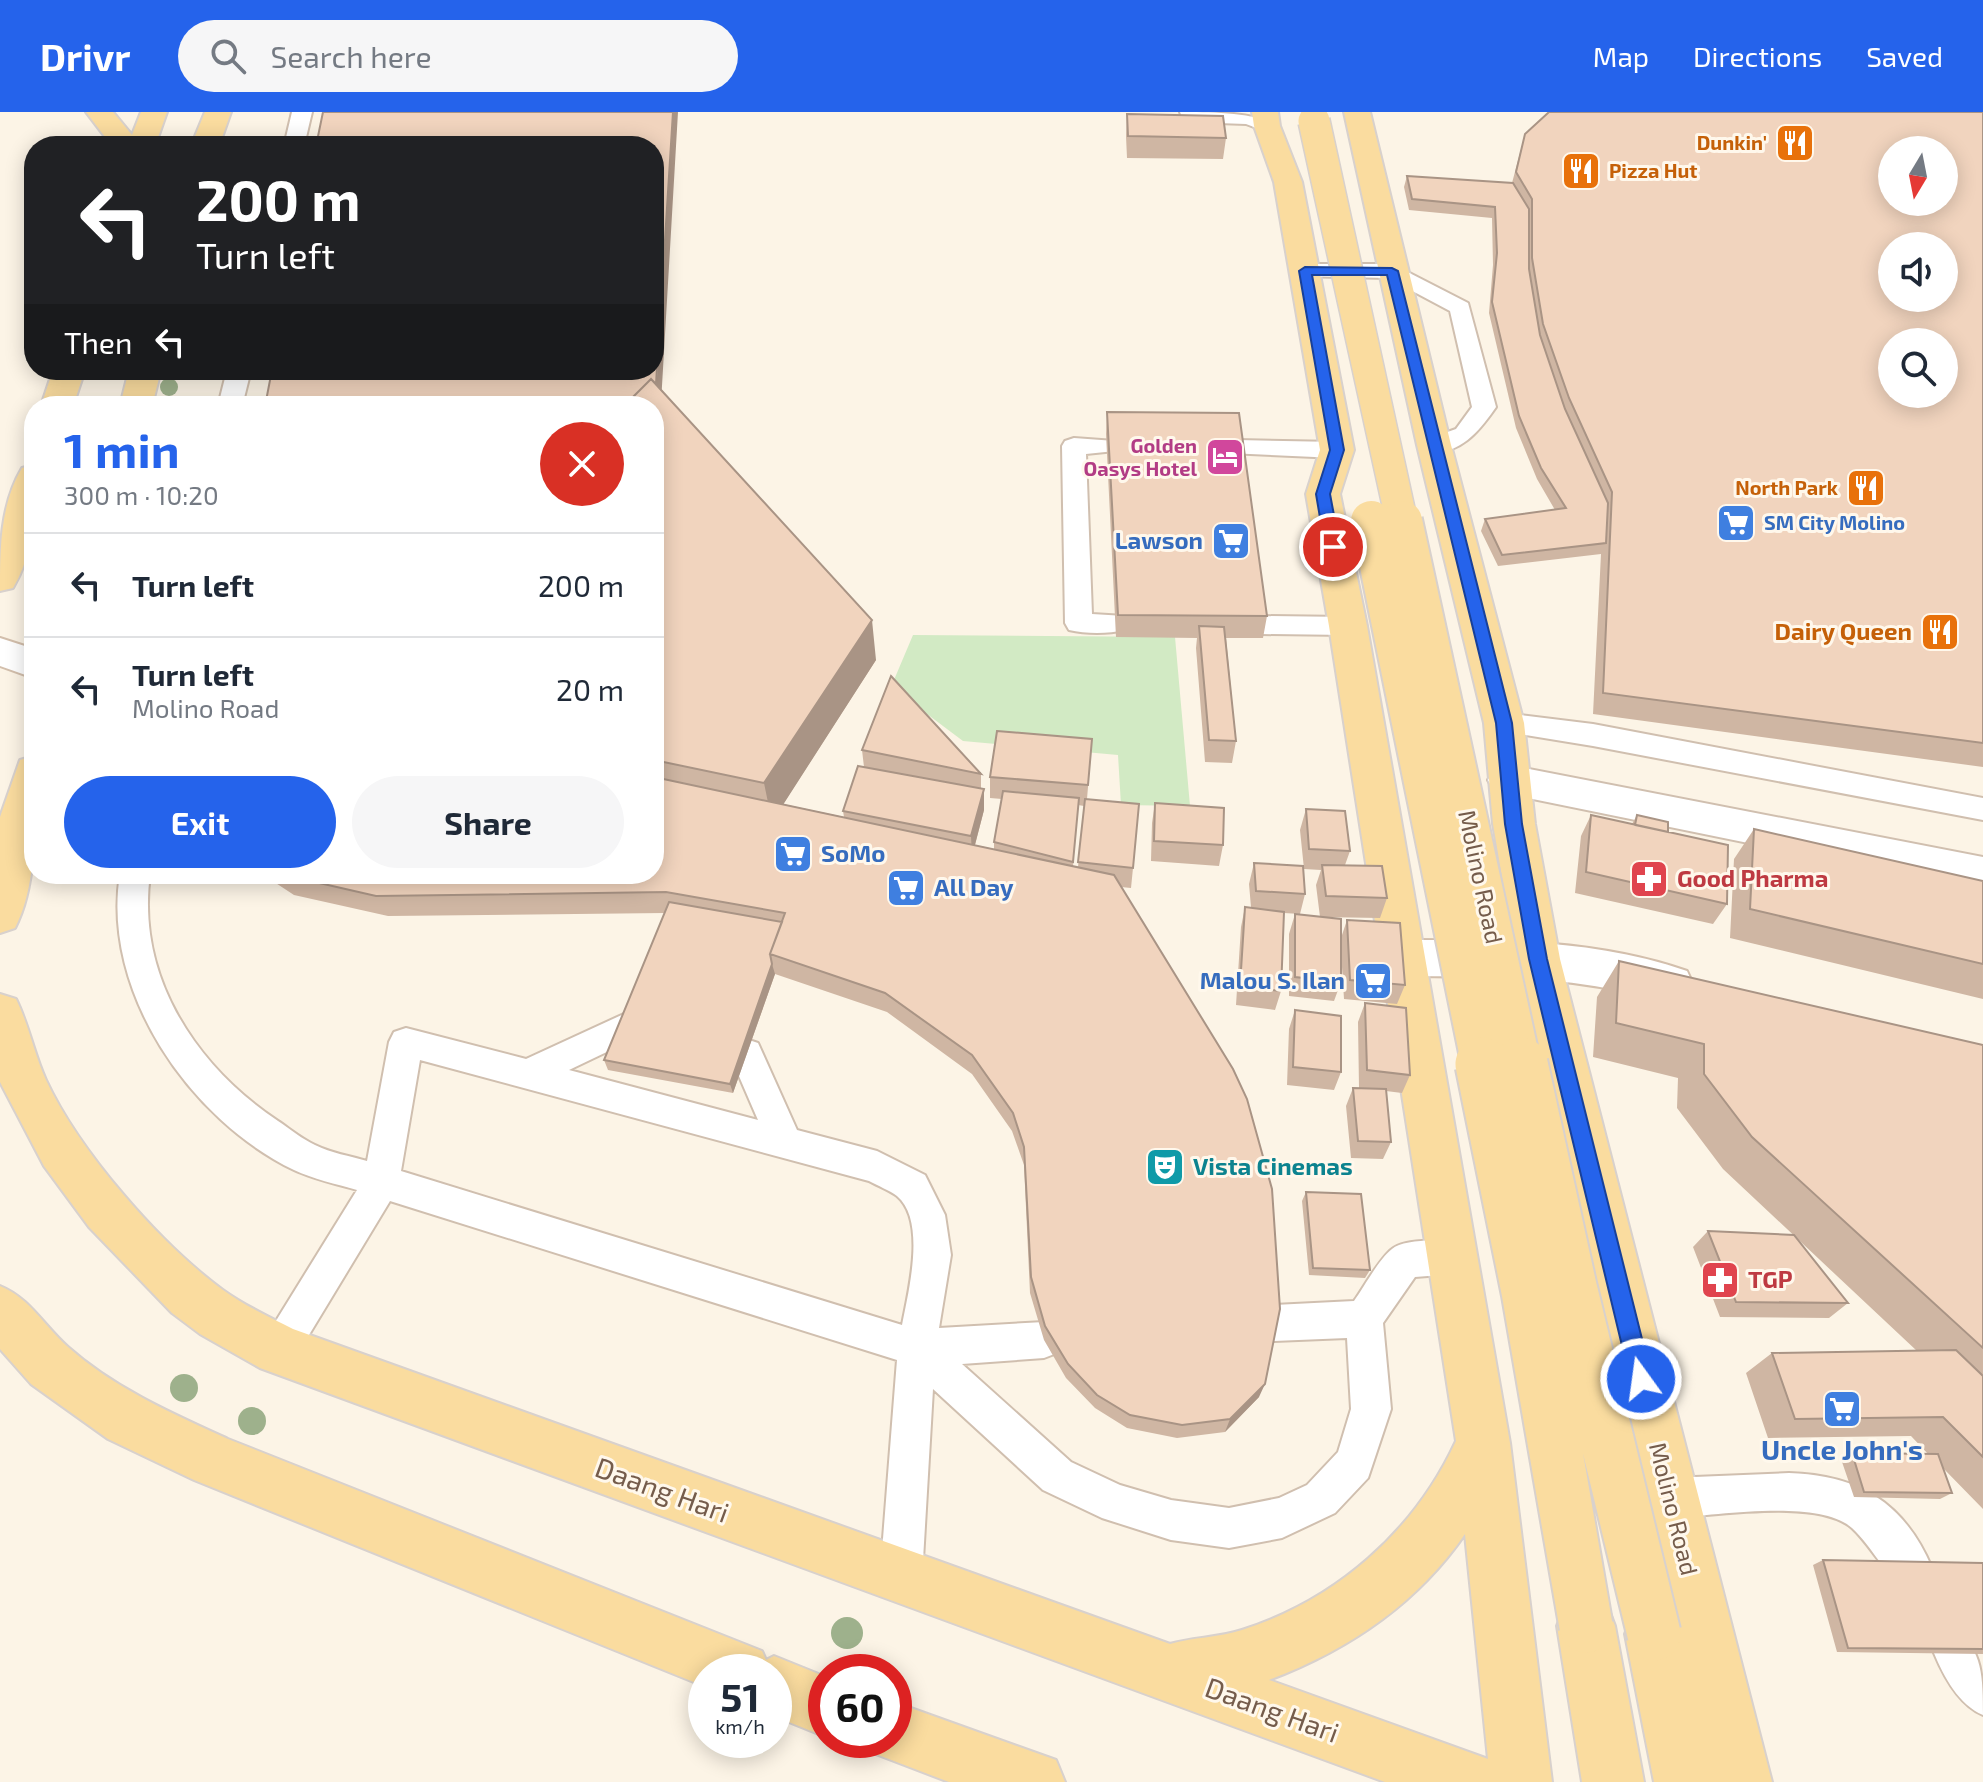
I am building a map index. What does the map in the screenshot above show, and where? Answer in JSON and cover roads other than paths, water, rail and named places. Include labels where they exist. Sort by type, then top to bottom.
[{"type":"main road","points":[[99,112],[118,136]]},
{"type":"main road","points":[[145,136],[154,112]]},
{"type":"main road","points":[[209,136],[218,112]]},
{"type":"main road","name":"Molino Road","points":[[1357,112],[1392,271],[1504,723],[1508,780],[1538,959],[1741,1782]]},
{"type":"main road","points":[[1283,115],[1288,182],[1337,450],[1323,494],[1348,626],[1483,1443],[1521,1782]]},
{"type":"main road","name":"Molino Road","points":[[1283,115],[1528,1291],[1613,1782]]},
{"type":"main road","name":"Molino Road","points":[[1283,115],[1654,1634],[1685,1782]]},
{"type":"main road","points":[[0,579],[24,506]]},
{"type":"main road","points":[[0,916],[24,805]]},
{"type":"main road","name":"Daang Hari","points":[[0,1013],[9,1050],[29,1100],[64,1159],[108,1215],[208,1310],[279,1350],[1469,1782]]},
{"type":"main road","points":[[0,1311],[50,1366],[127,1420],[213,1461],[696,1654]]},
{"type":"main road","points":[[1171,1672],[1238,1661],[1300,1639],[1362,1604],[1413,1557],[1454,1503],[1483,1443]]},
{"type":"main road","points":[[912,1738],[1034,1782]]},
{"type":"street","points":[[0,641],[24,640]]},
{"type":"street","points":[[0,651],[24,660]]},
{"type":"street","points":[[1508,780],[1983,874]]},
{"type":"street","points":[[1403,958],[1538,959],[1590,966],[1711,993]]},
{"type":"lane","points":[[296,136],[302,112]]},
{"type":"lane","points":[[1190,112],[1190,116],[1249,118],[1283,115]]},
{"type":"lane","points":[[1305,271],[1392,271],[1460,308],[1484,407],[1465,434],[1434,445]]},
{"type":"lane","points":[[1106,446],[1074,446],[1079,623],[1115,623]]},
{"type":"lane","points":[[1237,448],[1337,450]]},
{"type":"lane","points":[[1261,625],[1348,626]]},
{"type":"lane","points":[[1504,723],[1638,744],[1983,809]]},
{"type":"lane","points":[[134,884],[131,919],[145,974],[165,1026],[196,1073],[242,1117],[305,1158],[917,1348],[1044,1340]]},
{"type":"lane","points":[[529,1074],[626,1027]]},
{"type":"lane","points":[[279,1350],[381,1184],[406,1042],[877,1167],[912,1186],[927,1215],[933,1255],[917,1348],[901,1577]]},
{"type":"lane","points":[[746,1053],[785,1142]]},
{"type":"lane","points":[[917,1348],[1057,1476],[1116,1504],[1171,1520],[1229,1528],[1282,1518],[1321,1499],[1354,1464],[1371,1409],[1364,1319],[1405,1261],[1454,1257]]},
{"type":"lane","points":[[1274,1323],[1364,1319]]},
{"type":"lane","points":[[1670,1498],[1821,1493],[1848,1501],[1878,1524],[1911,1568]]},
{"type":"place","name":"Dunkin'","points":[[1795,143]]},
{"type":"place","name":"Pizza Hut","points":[[1581,171]]},
{"type":"place","name":"Golden Oasys Hotel","points":[[1225,457]]},
{"type":"place","name":"North Park","points":[[1866,488]]},
{"type":"place","name":"SM City Molino","points":[[1736,523]]},
{"type":"place","name":"Lawson","points":[[1231,541]]},
{"type":"place","name":"Dairy Queen","points":[[1940,632]]},
{"type":"place","name":"SoMo","points":[[793,854]]},
{"type":"place","name":"Good Pharma","points":[[1649,879]]},
{"type":"place","name":"All Day","points":[[906,888]]},
{"type":"place","name":"Malou S. Ilan","points":[[1373,981]]},
{"type":"place","name":"Vista Cinemas","points":[[1165,1167]]},
{"type":"place","name":"TGP","points":[[1720,1280]]},
{"type":"place","name":"Uncle John's","points":[[1842,1409]]}]
